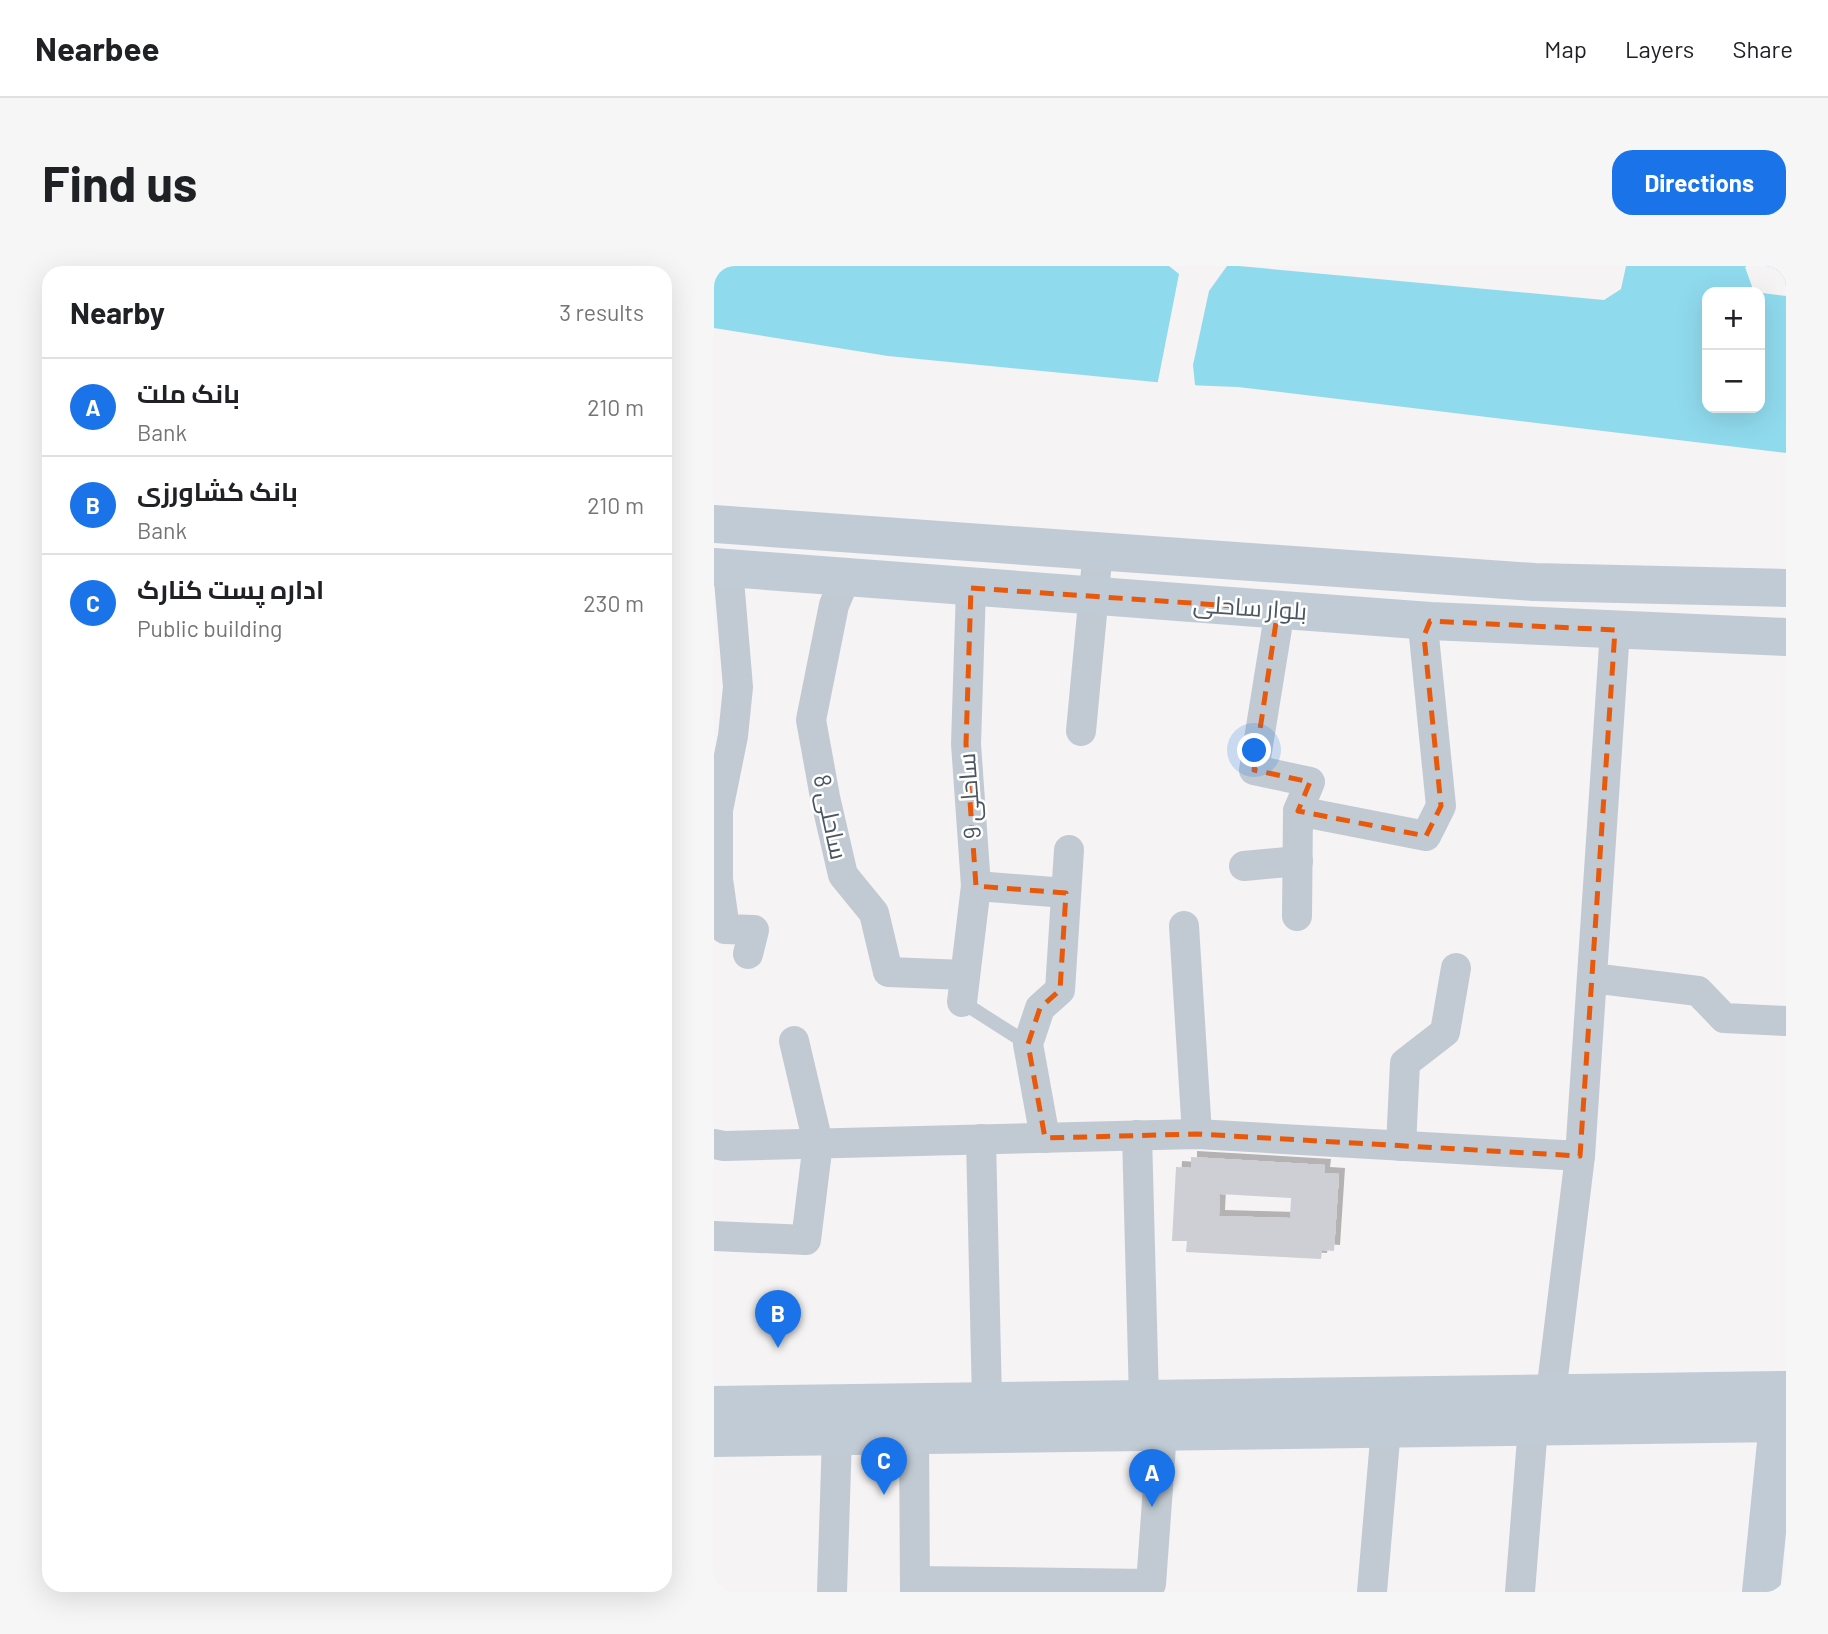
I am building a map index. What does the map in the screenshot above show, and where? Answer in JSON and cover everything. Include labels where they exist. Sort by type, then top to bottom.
[{"type":"main road","name":"بلوار ساحلی","points":[[714,524],[1534,582],[1786,588]]},
{"type":"main road","name":"بلوار ساحلی","points":[[721,568],[1430,621],[1786,637]]},
{"type":"main road","points":[[714,1405],[1551,1393],[1784,1412]]},
{"type":"main road","points":[[714,1438],[1532,1426],[1784,1412]]},
{"type":"main road","points":[[1761,1592],[1776,1547],[1784,1412]]},
{"type":"street","points":[[1081,731],[1098,550]]},
{"type":"street","points":[[721,568],[738,687],[733,736],[718,810],[718,879],[725,929],[754,930],[748,954]]},
{"type":"street","name":"ساحلی 8","points":[[846,578],[834,605],[811,720],[843,875],[874,912],[888,972],[964,989]]},
{"type":"street","name":"ساحلی 9","points":[[964,989],[976,886],[966,744],[971,588]]},
{"type":"street","points":[[1278,609],[1254,770],[1310,782],[1298,811],[1297,916]]},
{"type":"street","points":[[1298,811],[1426,836],[1441,806],[1424,636],[1430,621]]},
{"type":"street","points":[[1551,1393],[1580,1156],[1615,630]]},
{"type":"street","points":[[1045,1138],[1028,1044],[1040,1008],[1060,990],[1069,850]]},
{"type":"street","points":[[1244,866],[1298,861]]},
{"type":"street","points":[[976,886],[1066,894]]},
{"type":"street","points":[[1184,926],[1196,1134]]},
{"type":"street","points":[[1401,1146],[1405,1063],[1445,1032],[1456,968]]},
{"type":"street","points":[[1592,978],[1698,991],[1724,1018],[1786,1021]]},
{"type":"street","points":[[714,1236],[806,1240],[818,1143],[794,1041]]},
{"type":"street","points":[[714,1144],[724,1146],[1196,1134],[1580,1156]]},
{"type":"street","points":[[1137,1135],[1144,1399]]},
{"type":"street","points":[[981,1139],[987,1401]]},
{"type":"street","points":[[1520,1592],[1532,1426]]},
{"type":"street","points":[[1372,1592],[1386,1428]]},
{"type":"street","points":[[914,1435],[915,1586],[1152,1584],[1162,1432]]},
{"type":"street","points":[[832,1592],[837,1436]]},
{"type":"lane","points":[[964,989],[1028,1044]]},
{"type":"highlighted area","points":[[971,588],[1278,609],[1254,770],[1310,782],[1298,811],[1426,836],[1441,806],[1424,636],[1430,621],[1615,630],[1580,1156],[1197,1134],[1045,1138],[1028,1044],[1040,1008],[1060,990],[1066,893],[976,886],[966,744]]},
{"type":"water","points":[[714,266],[1786,266],[1786,453],[1238,387],[1186,385],[888,356],[714,328]]},
{"type":"pier","points":[[1169,266],[1227,266],[1209,291],[1193,365],[1195,385],[1212,390],[1157,386],[1179,274]]},
{"type":"pier","points":[[1239,266],[1626,266],[1621,289],[1604,300]]},
{"type":"pier","points":[[1786,266],[1786,296],[1765,293],[1765,287],[1752,287],[1745,267]]},
{"type":"building","points":[[1191,1157],[1325,1165],[1324,1173],[1339,1174],[1334,1251],[1322,1250],[1321,1259],[1186,1252],[1187,1241],[1172,1241],[1176,1167],[1191,1168]],"holes":[[[1220,1194],[1291,1198],[1290,1218],[1219,1216]]]},
{"type":"place","name":"بانک کشاورزی","points":[[778,1348]]},
{"type":"place","name":"اداره پست کنارک","points":[[884,1495]]},
{"type":"place","name":"بانک ملت","points":[[1152,1507]]}]
